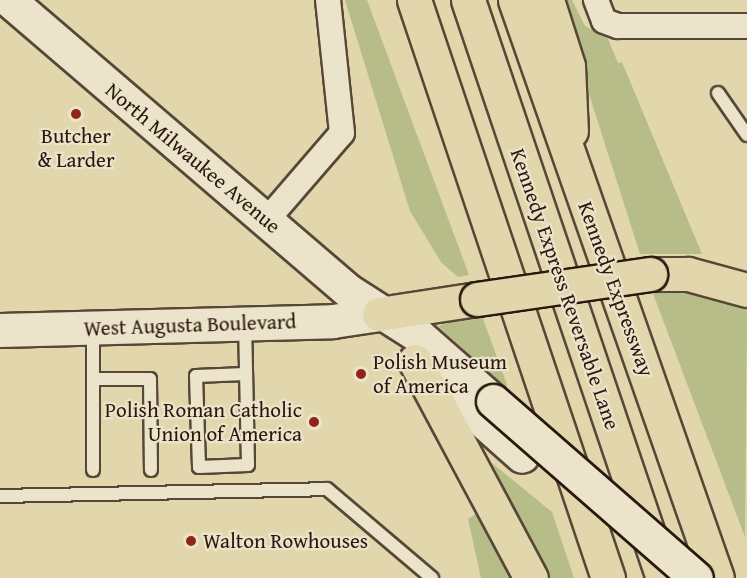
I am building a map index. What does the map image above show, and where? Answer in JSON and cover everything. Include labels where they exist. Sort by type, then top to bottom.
[{"type":"highway","points":[[414,0],[608,578]]},
{"type":"highway","name":"Kennedy Express Reversable Lane","points":[[468,0],[663,578]]},
{"type":"highway","name":"Kennedy Expressway","points":[[515,0],[717,578]]},
{"type":"highway","points":[[547,0],[568,66],[572,165]]},
{"type":"highway","points":[[379,314],[650,274],[688,274],[747,290]]},
{"type":"highway","points":[[416,361],[531,578]]},
{"type":"main road","name":"North Milwaukee Avenue","points":[[9,0],[379,314],[419,336],[696,578]]},
{"type":"main road","name":"North Milwaukee Avenue","points":[[379,314],[394,343],[663,578]]},
{"type":"main road","name":"West Augusta Boulevard","points":[[0,330],[245,324],[379,314]]},
{"type":"street","points":[[266,220],[342,133],[328,0]]},
{"type":"street","points":[[600,11],[637,29],[747,26]]},
{"type":"lane","points":[[718,93],[747,135]]},
{"type":"lane","points":[[245,324],[248,465],[199,467],[196,376],[245,374]]},
{"type":"lane","points":[[93,327],[93,470]]},
{"type":"lane","points":[[93,380],[150,380],[151,470]]},
{"type":"lane","points":[[0,496],[327,489],[432,578]]},
{"type":"green space","points":[[345,0],[367,0],[469,275],[458,277],[441,262],[410,211]]},
{"type":"green space","points":[[559,0],[572,0],[585,26],[608,39],[618,63],[622,62],[702,254],[640,254]]},
{"type":"green space","points":[[673,290],[716,297],[747,311],[745,537],[652,291]]},
{"type":"green space","points":[[481,313],[507,385],[505,387],[438,326]]},
{"type":"green space","points":[[492,463],[552,512],[574,578],[547,578]]},
{"type":"green space","points":[[479,512],[514,578],[481,578],[468,519]]},
{"type":"place","name":"Butcher & Larder","points":[[76,114]]},
{"type":"place","name":"Polish Museum of America","points":[[361,374]]},
{"type":"place","name":"Polish Roman Catholic Union of America","points":[[314,422]]},
{"type":"place","name":"Walton Rowhouses","points":[[191,541]]}]
